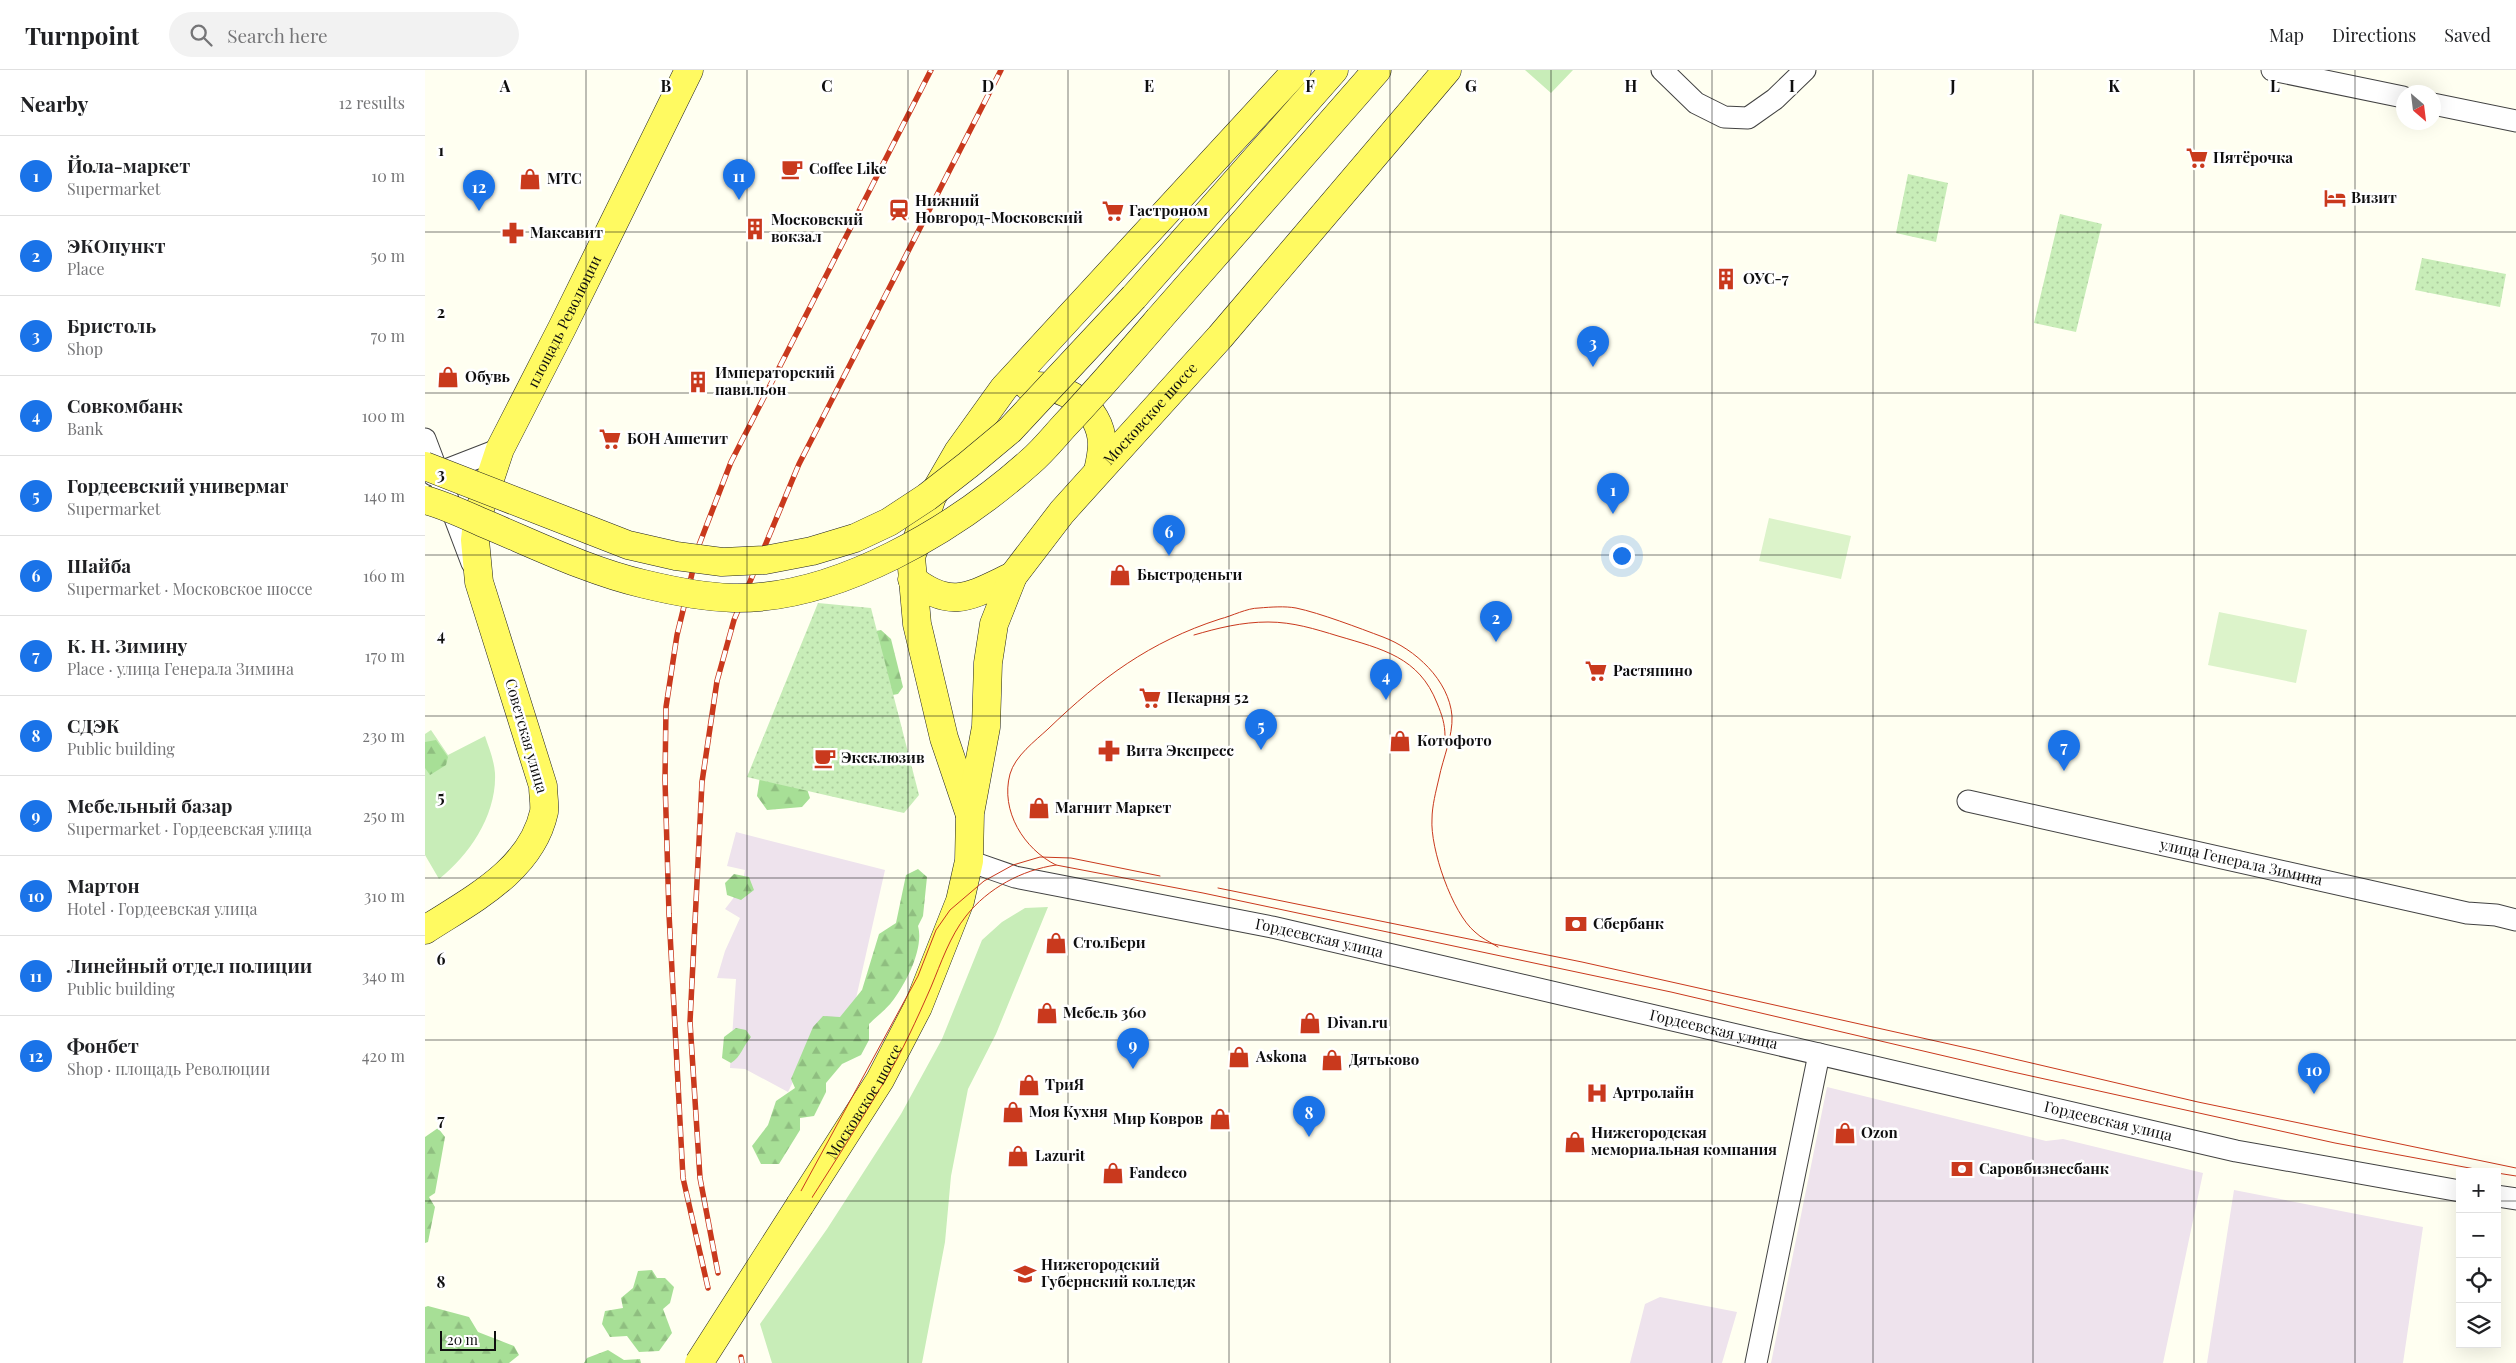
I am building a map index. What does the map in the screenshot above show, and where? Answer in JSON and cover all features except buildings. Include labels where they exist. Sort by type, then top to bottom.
[{"type":"main road","name":"площадь Революции","points":[[479,582],[475,540],[478,515],[500,449],[689,70]]},
{"type":"main road","name":"Московское шоссе","points":[[970,813],[944,738],[917,624],[911,557],[933,497],[958,452],[1004,388],[1297,70]]},
{"type":"main road","points":[[429,473],[628,545],[676,556],[730,562],[765,560],[812,551],[855,538],[889,522],[927,497],[1010,430],[1134,297],[1334,70]]},
{"type":"main road","points":[[425,500],[597,569],[642,584],[694,595],[735,598],[820,585],[868,568],[907,548],[952,521],[998,488],[1031,461],[1099,388],[1377,70]]},
{"type":"main road","name":"Московское шоссе","points":[[699,1363],[880,1080],[919,1006],[949,933],[961,897],[969,861],[970,813],[986,727],[988,663],[995,624],[1013,576],[1062,512],[1220,337],[1447,70]]},
{"type":"main road","points":[[1004,388],[1041,385],[1061,389],[1078,399],[1096,418],[1102,443],[1098,471]]},
{"type":"main road","points":[[912,579],[928,592],[948,598],[972,595],[1013,576]]},
{"type":"main road","name":"Советская улица","points":[[425,930],[514,867],[531,845],[538,831],[544,810],[543,786],[535,757],[479,582]]},
{"type":"street","points":[[1662,70],[1696,103],[1724,117],[1748,118],[1775,99],[1805,70]]},
{"type":"street","points":[[2272,70],[2396,97]]},
{"type":"street","points":[[2441,106],[2516,121]]},
{"type":"street","points":[[425,439],[429,473],[479,582]]},
{"type":"street","points":[[429,473],[500,449]]},
{"type":"street","name":"улица Генерала Зимина","points":[[1968,802],[2467,914],[2495,915],[2516,920]]},
{"type":"street","name":"Гордеевская улица","points":[[969,861],[1015,877],[1272,927],[2236,1151],[2456,1190]]},
{"type":"street","points":[[1755,1363],[1819,1054]]},
{"type":"street","points":[[2501,1197],[2516,1199]]},
{"type":"shaded area","points":[[736,832],[885,870],[850,1025],[824,1019],[788,1092],[745,1069],[730,1068],[736,979],[717,978],[725,951],[740,918],[725,909],[742,887],[745,870],[727,866]]},
{"type":"shaded area","points":[[1827,1087],[2046,1141],[2063,1139],[2203,1173],[2163,1363],[1771,1363]]},
{"type":"shaded area","points":[[2234,1190],[2423,1227],[2403,1363],[2207,1363]]},
{"type":"shaded area","points":[[1660,1297],[1737,1312],[1722,1363],[1630,1363],[1645,1304]]},
{"type":"green space","points":[[1525,70],[1573,70],[1551,93]]},
{"type":"green space","points":[[1908,174],[1948,183],[1936,242],[1896,233]]},
{"type":"green space","points":[[2060,214],[2102,224],[2076,332],[2034,323]]},
{"type":"green space","points":[[2422,258],[2506,274],[2500,307],[2415,290]]},
{"type":"green space","points":[[1769,518],[1851,536],[1841,579],[1759,561]]},
{"type":"green space","points":[[818,603],[871,608],[919,795],[904,813],[747,777]]},
{"type":"green space","points":[[2219,612],[2307,630],[2296,683],[2208,665]]},
{"type":"green space","points":[[881,630],[891,639],[903,687],[898,694],[887,696],[870,632]]},
{"type":"green space","points":[[431,730],[448,755],[485,736],[495,773],[491,803],[479,832],[461,858],[439,879],[425,855],[425,734]]},
{"type":"green space","points":[[436,740],[448,757],[446,765],[430,775],[425,768],[425,742]]},
{"type":"green space","points":[[764,751],[805,783],[810,798],[802,807],[767,810],[757,796]]},
{"type":"green space","points":[[918,869],[927,877],[923,916],[918,926],[919,944],[913,964],[904,983],[892,1002],[869,1024],[869,1040],[861,1055],[842,1064],[826,1083],[826,1092],[814,1116],[800,1118],[800,1130],[779,1164],[761,1164],[752,1146],[768,1125],[776,1101],[795,1088],[791,1079],[813,1027],[823,1016],[840,1017],[862,990],[879,934],[896,923],[906,875]]},
{"type":"green space","points":[[734,874],[749,877],[754,890],[741,900],[727,895],[725,883]]},
{"type":"green space","points":[[1048,907],[996,1034],[968,1089],[951,1176],[945,1242],[922,1363],[772,1363],[760,1324],[827,1229],[901,1114],[942,1039],[982,940],[1002,922],[1025,908]]},
{"type":"green space","points":[[736,1028],[746,1030],[751,1037],[737,1058],[731,1063],[722,1058],[724,1037]]},
{"type":"green space","points":[[438,1128],[445,1137],[435,1193],[429,1197],[435,1207],[428,1242],[425,1243],[425,1137]]},
{"type":"green space","points":[[652,1270],[657,1278],[665,1278],[674,1287],[670,1303],[663,1309],[672,1333],[659,1351],[639,1352],[627,1336],[610,1337],[602,1324],[605,1311],[623,1308],[621,1298],[633,1288],[638,1271]]},
{"type":"green space","points":[[428,1306],[469,1317],[478,1332],[514,1346],[519,1355],[509,1363],[425,1363],[425,1307]]},
{"type":"green space","points":[[608,1350],[624,1360],[640,1359],[641,1363],[584,1363],[587,1358]]},
{"type":"tram line","points":[[1498,947],[1483,938],[1466,923],[1444,879],[1435,846],[1432,831],[1435,793],[1452,724],[1449,703],[1444,690],[1428,667],[1407,649],[1383,637],[1339,621],[1296,608],[1254,608],[1194,628],[1148,650],[1107,678],[1026,749],[1016,761],[1010,774],[1008,802],[1017,827],[1034,849],[1056,865],[1203,893],[1671,992],[2013,1072],[2335,1143],[2469,1168]]},
{"type":"tram line","points":[[1194,635],[1239,624],[1277,622],[1312,628],[1384,651],[1409,665],[1429,687],[1442,716],[1445,736]]},
{"type":"tram line","points":[[691,1363],[795,1202],[918,976],[936,930],[950,910],[984,881],[1013,865],[1040,857],[1071,858],[1160,876]]},
{"type":"tram line","points":[[706,1363],[891,1071],[960,924],[975,906],[995,889],[1018,876],[1043,867],[1056,865]]},
{"type":"tram line","points":[[1218,888],[1582,962],[1976,1050],[2198,1102],[2516,1168]]},
{"type":"tram line","points":[[2501,1174],[2516,1176]]},
{"type":"railway","points":[[708,1288],[683,1178],[669,914],[665,780],[666,707],[677,635],[699,545],[731,462],[931,70]]},
{"type":"railway","points":[[718,1273],[700,1178],[690,1022],[702,782],[717,681],[734,620],[799,464],[1001,70]]},
{"type":"railway","points":[[741,1357],[742,1363]]},
{"type":"place","name":"Пятёрочка","points":[[2197,158]]},
{"type":"place","name":"Coffee Like","points":[[792,169]]},
{"type":"place","name":"МТС","points":[[530,179]]},
{"type":"place","name":"Визит","points":[[2335,198]]},
{"type":"place","name":"Линейный отдел полиции","points":[[739,200]]},
{"type":"place","name":"Нижний Новгород-Московский","points":[[899,210]]},
{"type":"place","name":"Фонбет","points":[[479,211]]},
{"type":"place","name":"Гастроном","points":[[1113,211]]},
{"type":"place","name":"Московский вокзал","points":[[755,229]]},
{"type":"place","name":"Максавит","points":[[513,233]]},
{"type":"place","name":"ОУС-7","points":[[1726,279]]},
{"type":"place","name":"Бристоль","points":[[1593,367]]},
{"type":"place","name":"Обувь","points":[[448,377]]},
{"type":"place","name":"Императорский павильон","points":[[698,382]]},
{"type":"place","name":"БОН Аппетит","points":[[610,439]]},
{"type":"place","name":"Йола-маркет","points":[[1613,514]]},
{"type":"place","name":"Шайба","points":[[1169,556]]},
{"type":"place","name":"Быстроденьги","points":[[1120,575]]},
{"type":"place","name":"ЭКОпункт","points":[[1496,642]]},
{"type":"place","name":"Растяпино","points":[[1596,671]]},
{"type":"place","name":"Пекарня 52","points":[[1150,698]]},
{"type":"place","name":"Совкомбанк","points":[[1386,700]]},
{"type":"place","name":"Котофото","points":[[1400,741]]},
{"type":"place","name":"Гордеевский универмаг","points":[[1261,750]]},
{"type":"place","name":"Вита Экспресс","points":[[1109,751]]},
{"type":"place","name":"Эксклюзив","points":[[825,758]]},
{"type":"place","name":"К. Н. Зимину","points":[[2064,771]]},
{"type":"place","name":"Магнит Маркет","points":[[1039,808]]},
{"type":"place","name":"Сбербанк","points":[[1576,924]]},
{"type":"place","name":"СтолБери","points":[[1056,943]]},
{"type":"place","name":"Мебель 360","points":[[1047,1013]]},
{"type":"place","name":"Divan.ru","points":[[1310,1023]]},
{"type":"place","name":"Askona","points":[[1239,1057]]},
{"type":"place","name":"Дятьково","points":[[1332,1060]]},
{"type":"place","name":"Мебельный базар","points":[[1133,1069]]},
{"type":"place","name":"ТриЯ","points":[[1029,1085]]},
{"type":"place","name":"Артролайн","points":[[1597,1093]]},
{"type":"place","name":"Мартон","points":[[2314,1094]]},
{"type":"place","name":"Моя Кухня","points":[[1013,1112]]},
{"type":"place","name":"Мир Ковров","points":[[1220,1119]]},
{"type":"place","name":"Ozon","points":[[1845,1133]]},
{"type":"place","name":"СДЭК","points":[[1309,1137]]},
{"type":"place","name":"Нижегородская мемориальная компания","points":[[1575,1142]]},
{"type":"place","name":"Lazurit","points":[[1018,1156]]},
{"type":"place","name":"Саровбизнесбанк","points":[[1962,1169]]},
{"type":"place","name":"Fandeco","points":[[1113,1173]]},
{"type":"place","name":"Нижегородский Губернский колледж","points":[[1025,1274]]}]
